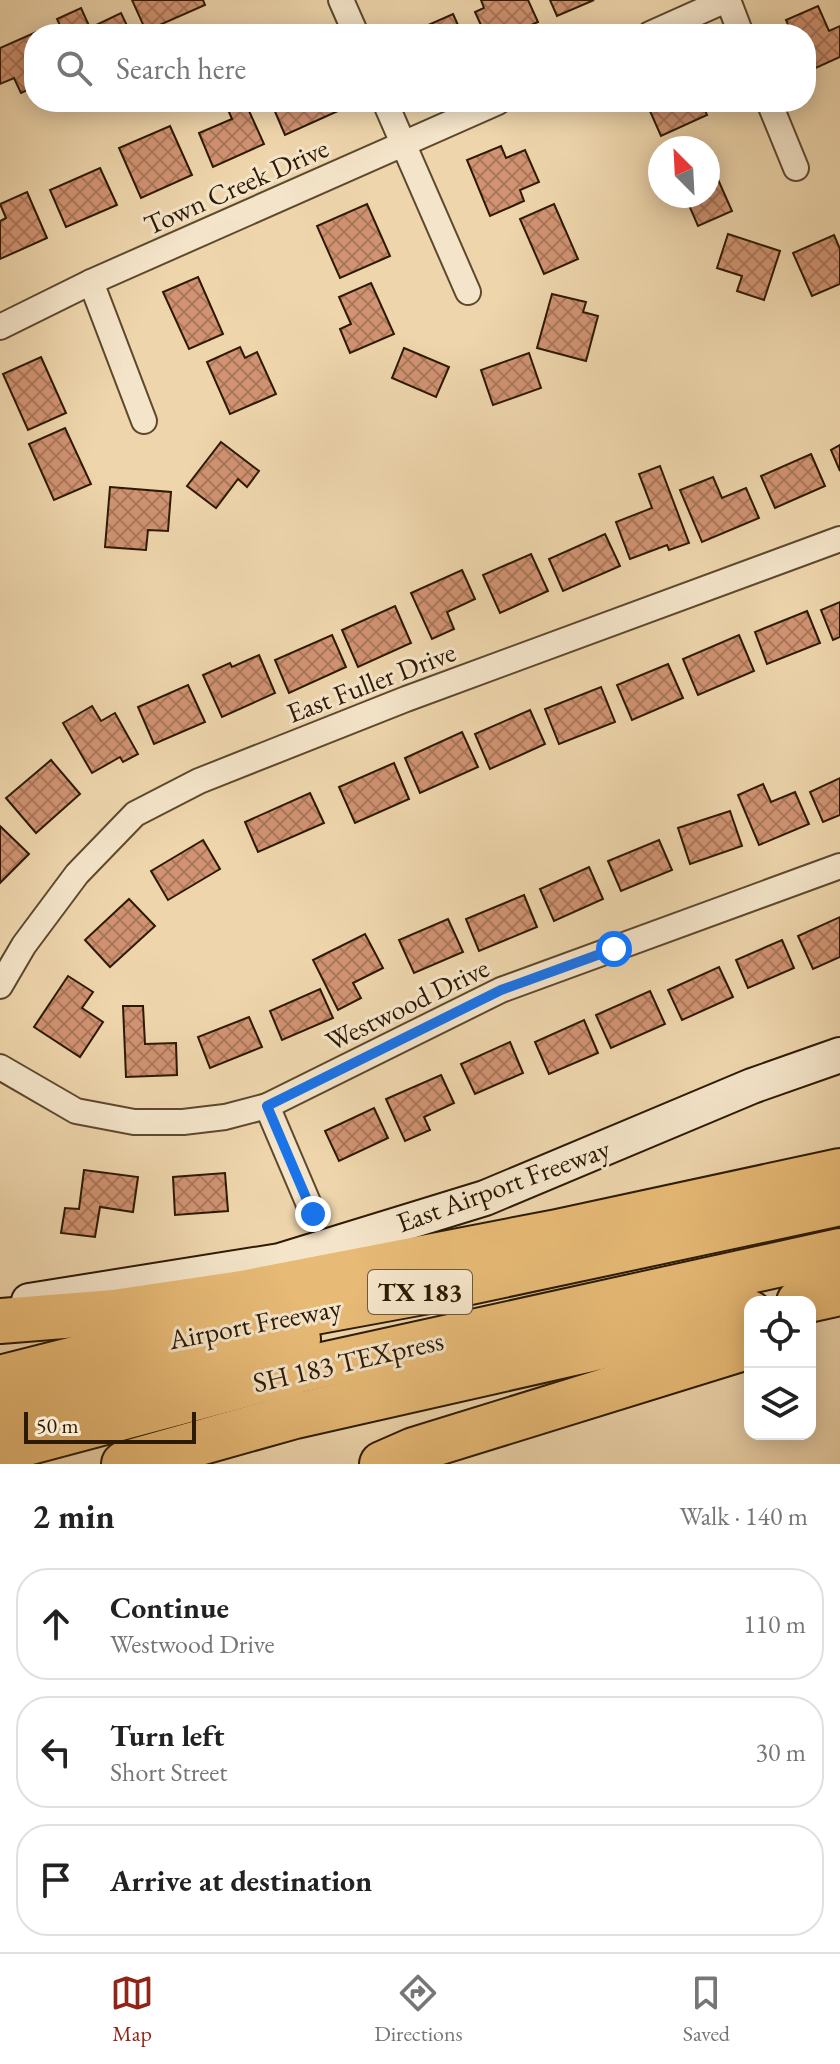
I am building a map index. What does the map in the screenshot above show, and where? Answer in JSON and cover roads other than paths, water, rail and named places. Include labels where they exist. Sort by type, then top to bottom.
[{"type":"highway","points":[[0,1321],[114,1312],[242,1293],[557,1232],[840,1171]]},
{"type":"highway","name":"Airport Freeway","points":[[0,1378],[114,1349],[423,1292],[840,1203]]},
{"type":"highway","name":"SH 183 TEXpress","points":[[0,1414],[296,1340],[840,1221]]},
{"type":"highway","name":"SH 183 TEXpress","points":[[0,1450],[300,1370],[840,1251]]},
{"type":"highway","points":[[816,1298],[840,1293]]},
{"type":"highway","points":[[124,1464],[295,1416],[744,1314]]},
{"type":"highway","points":[[816,1329],[840,1323]]},
{"type":"highway","points":[[382,1464],[414,1450],[744,1348]]},
{"type":"main road","name":"East Airport Freeway","points":[[0,1306],[280,1261],[485,1198],[752,1086],[840,1055]]},
{"type":"street","points":[[341,0],[352,24]]},
{"type":"street","points":[[673,24],[727,0],[737,24]]},
{"type":"street","points":[[389,112],[468,292]]},
{"type":"street","name":"Town Creek Drive","points":[[0,327],[91,282],[476,112]]},
{"type":"street","points":[[773,112],[796,168]]},
{"type":"street","points":[[91,282],[144,421]]},
{"type":"street","name":"East Fuller Drive","points":[[0,986],[24,945],[77,874],[135,814],[199,781],[406,699],[840,539]]},
{"type":"street","name":"Westwood Drive","points":[[0,1067],[76,1111],[134,1122],[183,1122],[225,1117],[267,1106],[501,990],[840,866]]},
{"type":"street","points":[[267,1106],[313,1214]]}]
